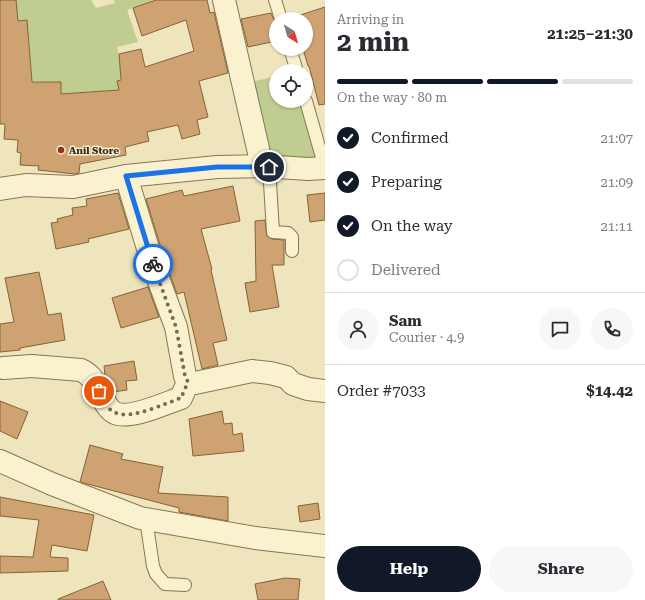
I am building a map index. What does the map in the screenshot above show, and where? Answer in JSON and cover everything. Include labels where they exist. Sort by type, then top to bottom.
[{"type":"street","points":[[224,0],[266,167]]},
{"type":"street","points":[[0,189],[26,185],[73,187],[126,176],[217,167],[325,168]]},
{"type":"street","points":[[126,176],[153,265],[176,327],[185,376],[188,382]]},
{"type":"street","points":[[3,368],[32,366],[81,370],[88,373],[93,379],[105,404],[116,414],[137,414],[181,398],[188,382]]},
{"type":"street","points":[[188,382],[195,383],[252,371],[270,372],[286,377],[293,384],[308,389],[325,391]]},
{"type":"street","points":[[0,461],[83,496],[146,519],[262,539],[325,546]]},
{"type":"lane","points":[[275,0],[279,12]]},
{"type":"lane","points":[[308,108],[325,168]]},
{"type":"lane","points":[[266,167],[273,232],[288,233],[292,236],[292,251]]},
{"type":"lane","points":[[146,519],[153,566],[156,574],[165,584],[185,585]]},
{"type":"green space","points":[[16,0],[91,0],[96,8],[115,3],[114,0],[153,0],[127,10],[138,42],[117,47],[120,68],[119,90],[86,92],[61,110],[61,82],[32,81],[27,20],[6,22]]},
{"type":"green space","points":[[269,78],[269,108],[303,108],[318,161],[270,158],[252,82]]},
{"type":"building","points":[[0,0],[16,0],[18,21],[27,20],[32,82],[61,82],[61,94],[119,90],[117,81],[121,80],[119,54],[141,49],[145,67],[194,51],[186,20],[142,36],[133,8],[156,0],[207,0],[210,13],[214,12],[228,73],[199,81],[208,117],[197,120],[200,134],[182,139],[178,125],[147,132],[149,141],[125,147],[126,155],[80,164],[79,173],[75,174],[38,170],[39,166],[20,165],[21,153],[17,152],[18,140],[4,139],[5,124],[0,124]]},
{"type":"building","points":[[325,7],[325,104],[319,105],[313,82],[313,64],[307,64],[305,56],[313,56],[313,12],[310,12]]},
{"type":"building","points":[[269,13],[269,42],[248,47],[241,19]]},
{"type":"building","points":[[233,186],[240,221],[201,229],[212,269],[227,340],[213,343],[218,365],[202,369],[184,292],[177,294],[146,199],[182,190],[184,196]]},
{"type":"building","points":[[118,193],[129,229],[88,239],[89,242],[56,249],[51,223],[58,222],[57,219],[73,215],[72,208],[87,206],[86,199]]},
{"type":"building","points":[[325,193],[325,220],[310,222],[307,195]]},
{"type":"building","points":[[265,220],[267,236],[272,239],[284,240],[284,265],[272,265],[279,307],[250,312],[245,283],[256,281],[255,221]]},
{"type":"building","points":[[39,272],[48,315],[61,313],[65,340],[20,348],[20,350],[0,352],[0,324],[14,322],[5,278]]},
{"type":"building","points":[[148,287],[159,317],[121,328],[112,298]]},
{"type":"building","points":[[134,361],[137,380],[126,381],[127,390],[113,392],[105,376],[104,366]]},
{"type":"building","points":[[0,401],[28,412],[17,439],[0,431]]},
{"type":"building","points":[[222,411],[224,424],[232,423],[233,435],[242,433],[244,451],[193,456],[189,419]]},
{"type":"building","points":[[90,445],[123,454],[121,459],[163,467],[158,493],[228,497],[228,521],[179,512],[179,508],[80,482]]},
{"type":"building","points":[[0,497],[94,515],[87,551],[52,545],[50,557],[68,558],[68,571],[0,573],[0,556],[33,557],[39,520],[0,516]]},
{"type":"building","points":[[318,503],[320,519],[300,522],[298,506]]},
{"type":"building","points":[[285,578],[300,579],[298,600],[258,600],[255,584]]},
{"type":"building","points":[[103,581],[111,600],[58,600],[58,599]]},
{"type":"way so far","points":[[99,391],[105,404],[116,414],[137,414],[181,398],[185,390],[188,382],[185,376],[176,327],[153,264]]},
{"type":"place","name":"Anil Store","points":[[61,150]]},
{"type":"route","points":[[153,264],[126,176],[217,167],[269,167]]}]
